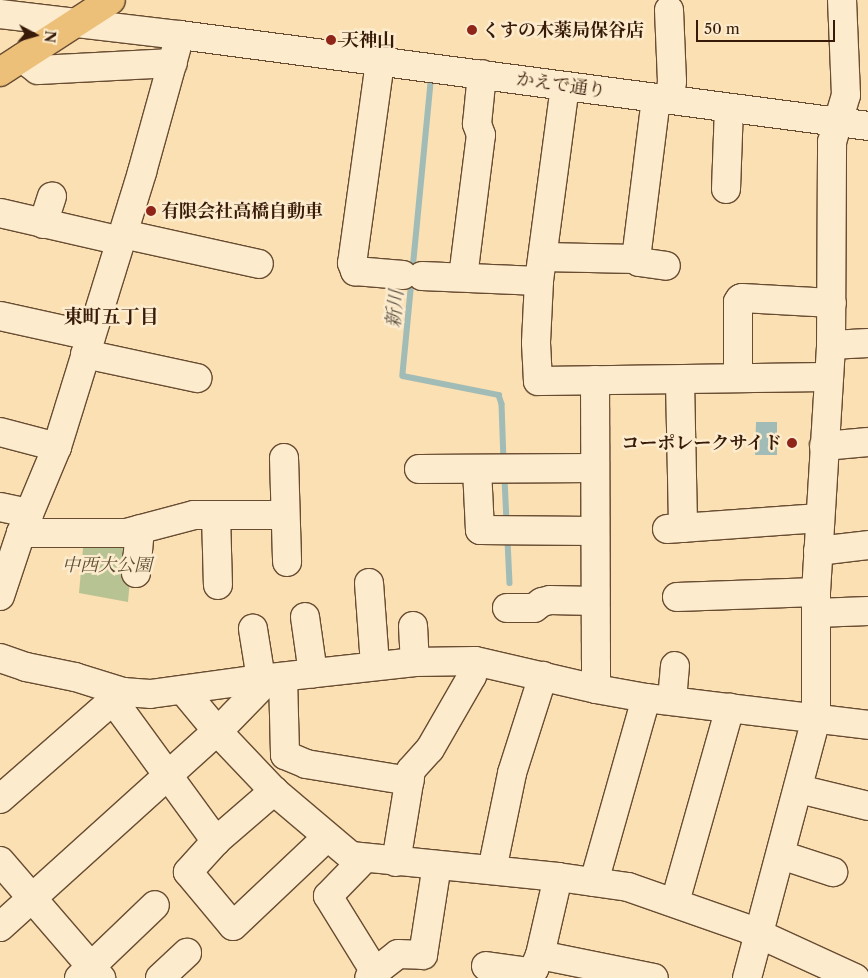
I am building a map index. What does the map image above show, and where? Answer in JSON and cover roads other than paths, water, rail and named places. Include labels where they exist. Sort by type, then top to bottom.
[{"type":"main road","points":[[11,65],[111,0]]},
{"type":"street","points":[[747,978],[799,789],[816,718],[818,551],[831,345],[832,142],[846,95],[842,0]]},
{"type":"street","points":[[636,259],[663,99],[672,81],[668,10]]},
{"type":"street","points":[[0,14],[75,23]]},
{"type":"street","name":"かえで通り","points":[[75,23],[482,74],[868,126]]},
{"type":"street","points":[[0,596],[25,523],[57,448],[122,238],[180,35]]},
{"type":"street","points":[[380,62],[352,263],[355,271],[463,277],[636,259],[639,262],[666,266]]},
{"type":"street","points":[[11,65],[38,70],[173,64]]},
{"type":"street","points":[[463,277],[481,135],[476,124],[482,74]]},
{"type":"street","points":[[564,86],[541,269],[536,343],[538,381],[829,377]]},
{"type":"street","points":[[726,189],[729,108]]},
{"type":"street","points":[[43,224],[52,196]]},
{"type":"street","points":[[0,213],[43,224],[259,264]]},
{"type":"street","points":[[738,377],[738,302],[740,299],[832,303]]},
{"type":"street","points":[[0,316],[197,378]]},
{"type":"street","points":[[831,345],[868,343]]},
{"type":"street","points":[[595,380],[596,689]]},
{"type":"street","points":[[680,380],[675,528],[820,518]]},
{"type":"street","points":[[0,432],[57,448]]},
{"type":"street","points":[[824,446],[868,442]]},
{"type":"street","points":[[284,458],[287,562]]},
{"type":"street","points":[[419,469],[594,468]]},
{"type":"street","points":[[477,469],[480,530],[594,531]]},
{"type":"street","points":[[0,507],[25,523],[126,533],[194,515],[285,515]]},
{"type":"street","points":[[216,515],[218,585]]},
{"type":"street","points":[[136,573],[140,529]]},
{"type":"street","points":[[818,551],[868,545]]},
{"type":"street","points":[[369,583],[375,665]]},
{"type":"street","points":[[677,598],[816,603],[868,611]]},
{"type":"street","points":[[507,608],[534,608],[542,602],[550,600],[595,601]]},
{"type":"street","points":[[305,617],[313,673]]},
{"type":"street","points":[[413,626],[415,662]]},
{"type":"street","points":[[253,629],[272,678],[285,755],[306,764],[410,781]]},
{"type":"street","points":[[0,658],[26,668],[75,677],[118,696],[150,694],[375,665],[475,661],[596,689],[659,699],[868,725]]},
{"type":"street","points":[[396,862],[413,768],[430,749],[472,676],[475,661]]},
{"type":"street","points":[[594,882],[659,699],[675,666]]},
{"type":"street","points":[[492,870],[512,773],[543,676]]},
{"type":"street","points":[[0,927],[217,731],[272,678]]},
{"type":"street","points":[[183,690],[217,731],[281,797],[352,856],[396,862],[558,877],[628,887],[675,902],[759,934],[855,978]]},
{"type":"street","points":[[118,696],[168,774],[216,842]]},
{"type":"street","points":[[0,799],[118,696]]},
{"type":"street","points":[[675,902],[730,708]]},
{"type":"street","points":[[306,764],[281,797],[216,842],[188,872],[233,926],[327,837]]},
{"type":"street","points":[[799,789],[868,806]]},
{"type":"street","points":[[781,855],[833,872]]},
{"type":"street","points":[[364,858],[329,894],[328,898],[372,975],[398,954],[423,955],[437,865]]},
{"type":"street","points":[[0,861],[90,974],[155,904]]},
{"type":"street","points":[[486,966],[528,972],[534,970],[540,955],[558,877]]},
{"type":"street","points":[[160,978],[187,953]]},
{"type":"street","points":[[540,955],[654,978]]},
{"type":"water","points":[[756,422],[777,422],[777,455],[755,455]]},
{"type":"waterway","name":"新川","points":[[431,83],[403,376],[499,395],[502,404],[504,461]]},
{"type":"waterway","name":"新川","points":[[505,478],[507,522]]},
{"type":"waterway","name":"新川","points":[[508,541],[510,583]]},
{"type":"place","name":"くすの木薬局保谷店","points":[[472,30]]},
{"type":"place","name":"天神山","points":[[331,40]]},
{"type":"place","name":"有限会社高橋自動車","points":[[151,211]]},
{"type":"place","name":"コーポレークサイド","points":[[792,443]]},
{"type":"district","name":"東町五丁目","points":[[111,317]]},
{"type":"park label","name":"中西大公園","points":[[107,565]]}]
